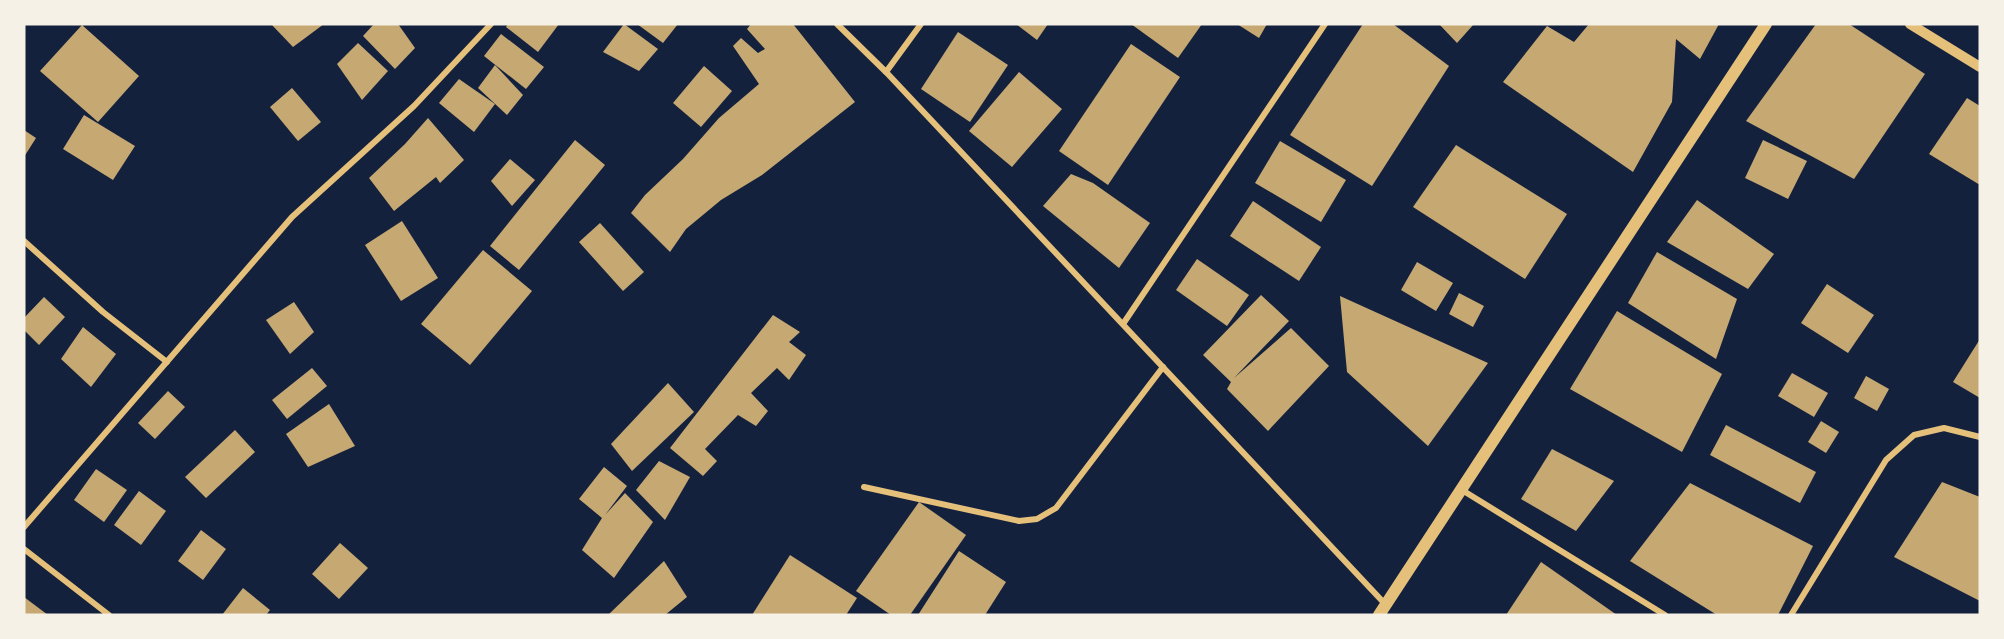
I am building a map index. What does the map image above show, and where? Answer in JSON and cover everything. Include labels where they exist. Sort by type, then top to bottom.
[{"type":"main road","points":[[1382,610],[1766,24]]},
{"type":"street","points":[[24,527],[292,217],[414,106],[491,24]]},
{"type":"street","points":[[837,24],[886,72],[1163,368],[1382,610]]},
{"type":"street","points":[[886,72],[921,24]]},
{"type":"street","points":[[1122,324],[1325,24]]},
{"type":"street","points":[[1910,24],[1980,67]]},
{"type":"street","points":[[24,241],[104,312],[167,362]]},
{"type":"street","points":[[864,487],[1019,521],[1037,519],[1056,508],[1163,368]]},
{"type":"street","points":[[1791,615],[1886,460],[1914,435],[1944,428],[1980,437]]},
{"type":"street","points":[[1461,489],[1665,615]]},
{"type":"street","points":[[24,549],[109,615]]},
{"type":"building","points":[[271,24],[324,24],[293,47]]},
{"type":"building","points":[[374,24],[398,24],[415,48],[395,69],[363,36]]},
{"type":"building","points":[[508,24],[559,24],[538,52],[506,27]]},
{"type":"building","points":[[624,24],[658,49],[639,71],[603,52]]},
{"type":"building","points":[[637,24],[678,24],[663,43]]},
{"type":"building","points":[[751,24],[793,24],[855,102],[762,175],[721,200],[686,229],[670,252],[631,213],[645,195],[683,159],[719,118],[759,84],[733,46],[741,38],[758,53],[765,49],[747,29]]},
{"type":"building","points":[[1016,24],[1048,24],[1037,40]]},
{"type":"building","points":[[1131,24],[1202,24],[1178,58]]},
{"type":"building","points":[[1237,24],[1267,24],[1259,38]]},
{"type":"building","points":[[1363,24],[1393,24],[1449,66],[1372,186],[1290,135]]},
{"type":"building","points":[[1439,24],[1474,24],[1457,43]]},
{"type":"building","points":[[1589,24],[1719,24],[1700,59],[1676,39],[1672,102],[1633,172],[1503,82],[1547,26],[1574,42]]},
{"type":"building","points":[[1816,24],[1849,24],[1925,74],[1854,179],[1746,121]]},
{"type":"building","points":[[82,25],[139,76],[98,122],[40,71]]},
{"type":"building","points":[[958,32],[1008,65],[970,122],[921,89]]},
{"type":"building","points":[[501,34],[544,67],[526,89],[484,56]]},
{"type":"building","points":[[358,43],[388,71],[362,100],[337,64]]},
{"type":"building","points":[[1131,44],[1180,77],[1108,185],[1059,151]]},
{"type":"building","points":[[495,65],[523,95],[507,115],[478,88]]},
{"type":"building","points":[[704,66],[732,91],[701,127],[673,103]]},
{"type":"building","points":[[1019,72],[1062,109],[1012,167],[969,131]]},
{"type":"building","points":[[459,79],[495,104],[474,132],[439,103]]},
{"type":"building","points":[[292,88],[321,122],[298,141],[270,107]]},
{"type":"building","points":[[1967,98],[1980,106],[1980,185],[1929,154]]},
{"type":"building","points":[[84,115],[135,146],[113,180],[63,149]]},
{"type":"building","points":[[428,118],[464,160],[440,183],[436,177],[394,211],[369,178],[405,144]]},
{"type":"building","points":[[24,130],[36,138],[24,157]]},
{"type":"building","points":[[575,140],[605,165],[519,270],[490,246]]},
{"type":"building","points":[[1763,140],[1807,161],[1788,199],[1745,178]]},
{"type":"building","points":[[1280,141],[1346,180],[1321,222],[1255,183]]},
{"type":"building","points":[[1456,145],[1567,214],[1525,279],[1413,207]]},
{"type":"building","points":[[510,159],[535,180],[512,206],[491,181]]},
{"type":"building","points":[[1071,174],[1093,183],[1150,223],[1119,268],[1043,206]]},
{"type":"building","points":[[1697,200],[1774,254],[1748,289],[1667,242]]},
{"type":"building","points":[[1253,201],[1321,247],[1299,281],[1230,236]]},
{"type":"building","points":[[402,221],[438,278],[401,301],[365,245]]},
{"type":"building","points":[[600,223],[644,272],[623,291],[579,242]]},
{"type":"building","points":[[483,250],[532,291],[470,365],[421,324]]},
{"type":"building","points":[[1657,252],[1737,299],[1716,359],[1628,303]]},
{"type":"building","points":[[1197,259],[1249,295],[1227,326],[1176,290]]},
{"type":"building","points":[[1417,262],[1453,283],[1436,311],[1401,290]]},
{"type":"building","points":[[1827,284],[1874,315],[1848,353],[1801,323]]},
{"type":"building","points":[[1459,293],[1484,306],[1473,327],[1449,314]]},
{"type":"building","points":[[1261,295],[1289,321],[1234,378],[1291,328],[1329,366],[1268,431],[1227,389],[1231,382],[1203,355]]},
{"type":"building","points":[[1340,296],[1488,363],[1428,446],[1347,372]]},
{"type":"building","points":[[44,297],[65,317],[39,345],[24,330],[24,318]]},
{"type":"building","points":[[294,302],[314,332],[290,354],[266,320]]},
{"type":"building","points":[[1617,311],[1722,374],[1682,452],[1570,389]]},
{"type":"building","points":[[773,315],[800,332],[789,342],[806,355],[789,380],[777,368],[751,393],[768,411],[756,426],[738,415],[705,449],[717,461],[703,476],[670,448]]},
{"type":"building","points":[[83,327],[116,354],[91,387],[61,359]]},
{"type":"building","points":[[1980,339],[1980,398],[1953,382]]},
{"type":"building","points":[[312,368],[327,386],[287,419],[272,400]]},
{"type":"building","points":[[1792,373],[1828,393],[1814,417],[1778,396]]},
{"type":"building","points":[[1866,376],[1889,389],[1877,411],[1854,398]]},
{"type":"building","points":[[668,383],[694,412],[632,471],[611,444]]},
{"type":"building","points":[[168,391],[185,407],[155,439],[138,423]]},
{"type":"building","points":[[329,404],[355,446],[308,467],[286,434]]},
{"type":"building","points":[[1821,421],[1839,432],[1826,453],[1808,442]]},
{"type":"building","points":[[1726,425],[1816,472],[1800,503],[1710,455]]},
{"type":"building","points":[[235,430],[255,452],[206,498],[185,477]]},
{"type":"building","points":[[1552,449],[1614,481],[1576,531],[1521,499]]},
{"type":"building","points":[[659,461],[690,477],[665,520],[636,490]]},
{"type":"building","points":[[604,467],[627,486],[605,515],[625,493],[653,522],[614,578],[582,550],[602,518],[579,499]]},
{"type":"building","points":[[96,469],[127,490],[104,522],[74,500]]},
{"type":"building","points":[[1942,482],[1980,497],[1980,601],[1894,557]]},
{"type":"building","points":[[1690,483],[1813,546],[1778,615],[1717,615],[1630,561]]},
{"type":"building","points":[[139,491],[166,511],[141,545],[114,525]]},
{"type":"building","points":[[919,502],[966,535],[910,615],[891,615],[856,591]]},
{"type":"building","points":[[201,530],[226,549],[203,580],[178,561]]},
{"type":"building","points":[[340,543],[368,568],[339,599],[312,574]]},
{"type":"building","points":[[959,551],[1006,582],[985,615],[918,615]]},
{"type":"building","points":[[790,555],[857,598],[846,615],[752,615]]},
{"type":"building","points":[[664,561],[687,597],[665,615],[608,615]]},
{"type":"building","points":[[1541,562],[1617,615],[1506,615]]},
{"type":"building","points":[[243,588],[270,610],[266,615],[222,615]]},
{"type":"building","points":[[24,597],[48,615],[24,615]]}]
